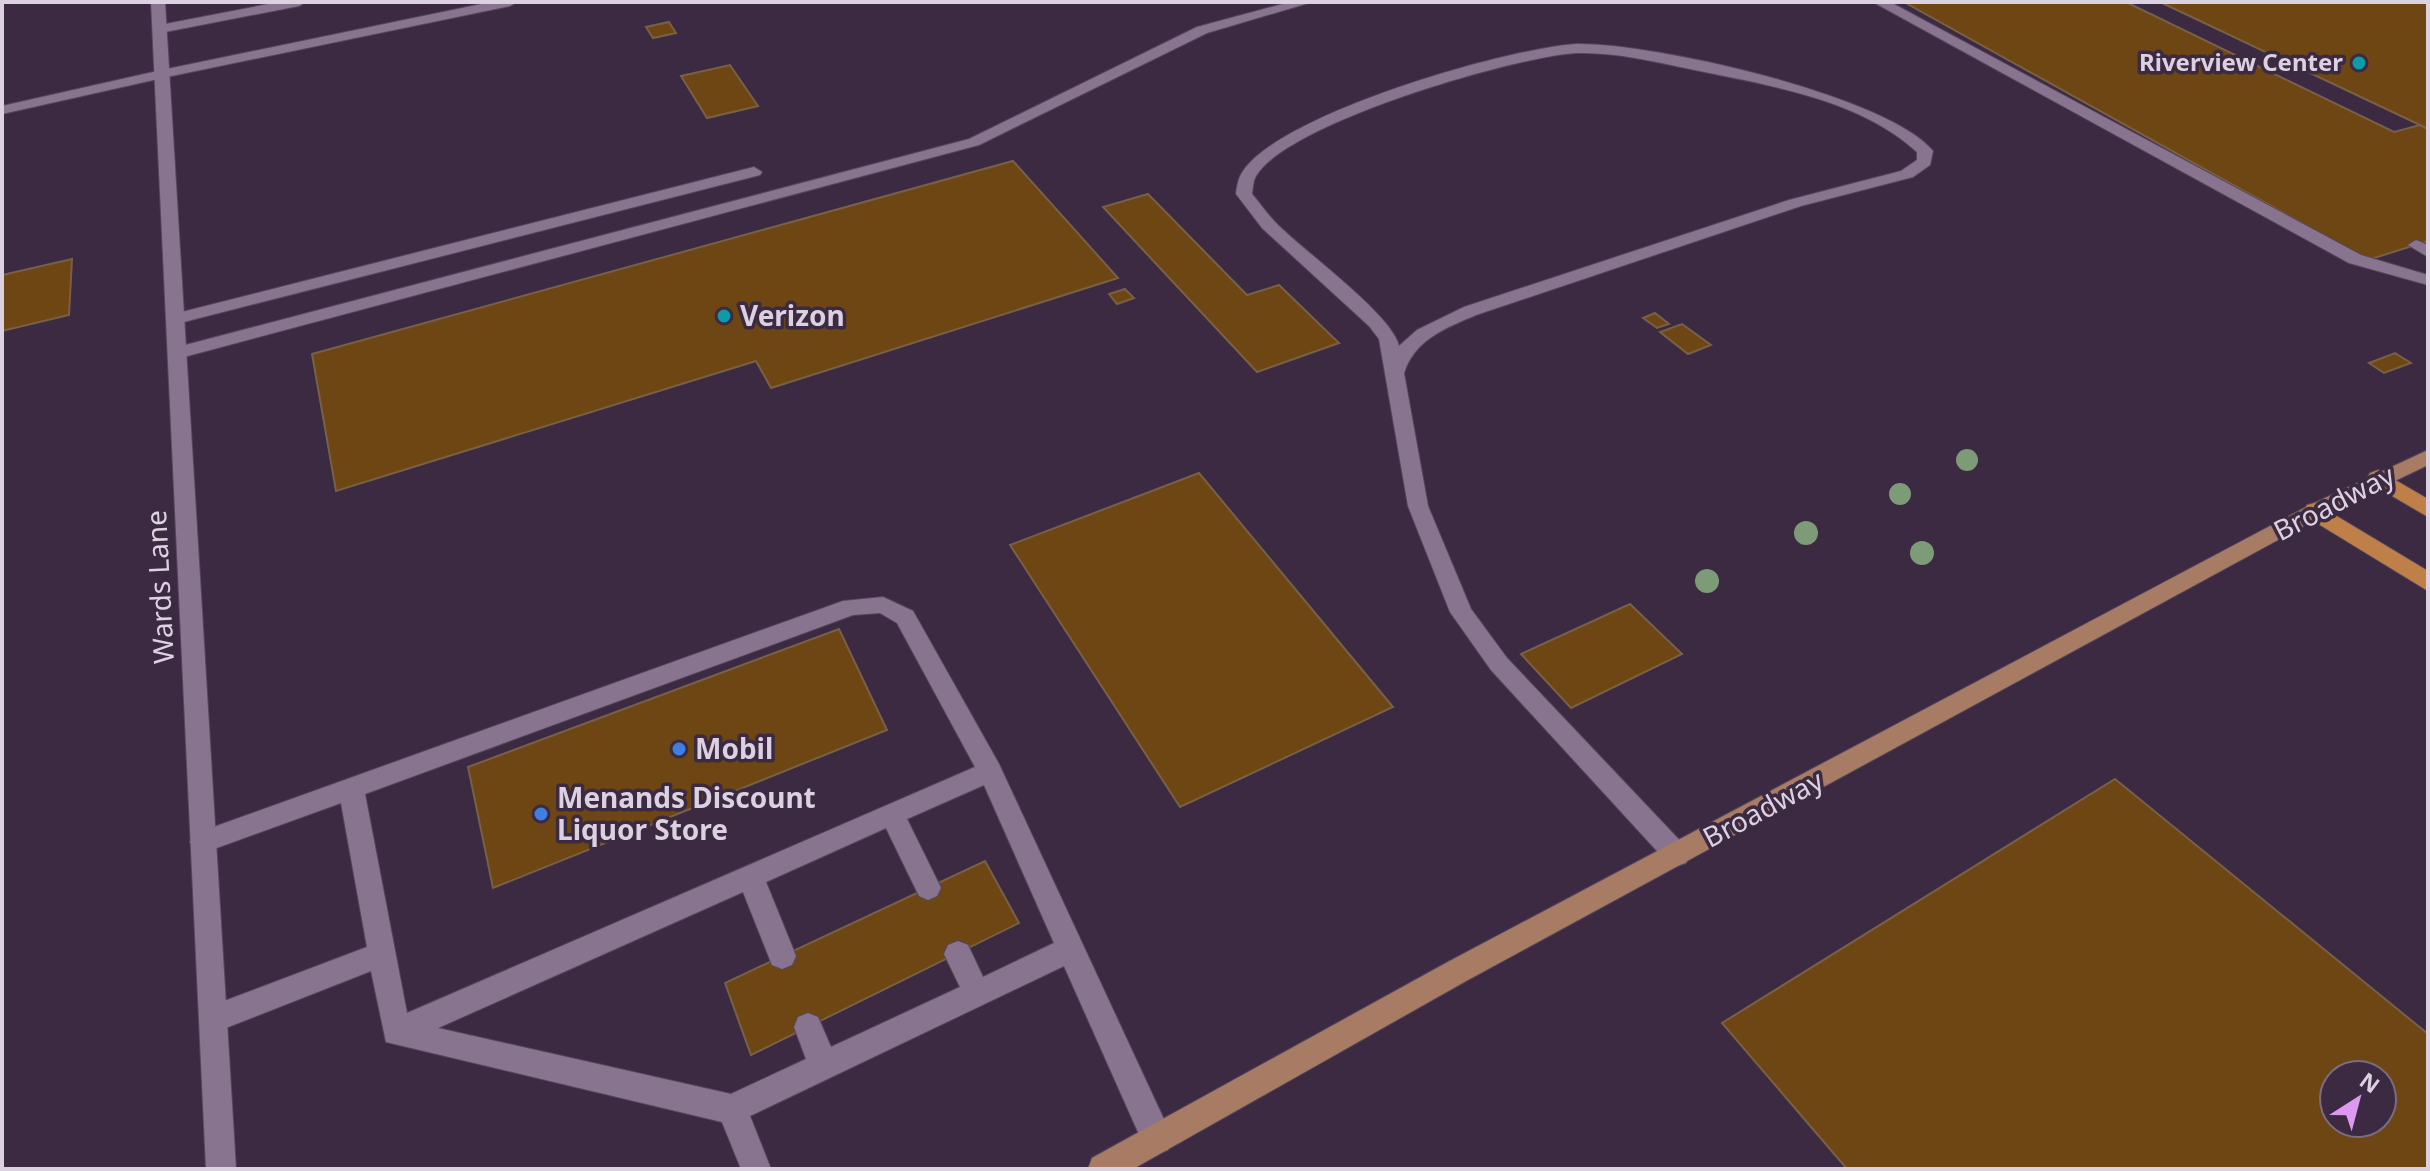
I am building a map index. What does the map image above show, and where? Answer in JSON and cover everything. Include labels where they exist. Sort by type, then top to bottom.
[{"type":"highway","points":[[2378,478],[2428,509]]},
{"type":"highway","points":[[2315,511],[2428,582]]},
{"type":"main road","name":"Broadway","points":[[1103,1169],[1456,972],[2315,511],[2378,478],[2428,457]]},
{"type":"street","name":"Wards Lane","points":[[158,2],[221,1169]]},
{"type":"street","points":[[160,29],[299,2]]},
{"type":"street","points":[[2,110],[510,2]]},
{"type":"street","points":[[177,353],[974,142],[1202,30],[1305,2]]},
{"type":"street","points":[[1880,2],[2355,259],[2428,280]]},
{"type":"street","points":[[1395,373],[1397,361],[1412,341],[1470,311],[1795,203],[1907,174],[1925,162],[1925,151],[1914,137],[1889,122],[1825,98],[1634,53],[1601,48],[1567,49],[1511,59],[1403,93],[1320,125],[1287,143],[1252,169],[1245,181],[1244,194],[1268,225],[1375,322],[1388,339],[1418,506],[1461,612],[1499,664],[1677,855]]},
{"type":"street","points":[[176,319],[754,172]]},
{"type":"street","points":[[297,288],[299,320]]},
{"type":"street","points":[[203,842],[851,607],[883,605],[905,617],[990,771],[1157,1139]]},
{"type":"street","points":[[396,1032],[990,771]]},
{"type":"street","points":[[351,789],[396,1032]]},
{"type":"street","points":[[892,814],[928,888]]},
{"type":"street","points":[[750,876],[782,956]]},
{"type":"street","points":[[396,1032],[732,1109],[1069,950]]},
{"type":"street","points":[[213,1019],[382,954]]},
{"type":"street","points":[[958,954],[977,994]]},
{"type":"street","points":[[808,1027],[824,1066]]},
{"type":"street","points":[[732,1109],[756,1169]]},
{"type":"building","points":[[1904,2],[2126,2],[2394,132],[2420,125],[2428,129],[2428,241],[2368,260]]},
{"type":"building","name":"Riverview Center","points":[[2160,2],[2428,2],[2428,129],[2420,125]]},
{"type":"building","points":[[669,22],[676,33],[653,38],[646,27]]},
{"type":"building","points":[[730,65],[758,106],[707,118],[681,76]]},
{"type":"building","name":"Verizon","points":[[1013,161],[1118,278],[771,388],[756,361],[336,491],[312,354]]},
{"type":"building","points":[[1148,194],[1247,295],[1279,285],[1339,343],[1257,372],[1103,207]]},
{"type":"building","points":[[72,259],[69,315],[2,331],[2,275]]},
{"type":"building","points":[[1125,289],[1134,298],[1117,304],[1109,294]]},
{"type":"building","points":[[1655,313],[1669,324],[1657,328],[1643,318]]},
{"type":"building","points":[[1682,324],[1711,345],[1688,354],[1660,332]]},
{"type":"building","points":[[2395,353],[2411,363],[2384,373],[2369,363]]},
{"type":"building","points":[[1199,473],[1393,707],[1180,807],[1010,545]]},
{"type":"building","points":[[1630,604],[1682,654],[1571,708],[1521,654]]},
{"type":"building","name":"Mobil","points":[[839,629],[887,730],[493,888],[468,767]]},
{"type":"building","points":[[2115,779],[2428,1034],[2428,1169],[1847,1169],[1722,1023]]},
{"type":"building","points":[[985,861],[1019,923],[751,1055],[725,983]]},
{"type":"place","name":"Riverview Center","points":[[2359,63]]},
{"type":"place","name":"Verizon","points":[[724,316]]},
{"type":"place","name":"Mobil","points":[[679,749]]},
{"type":"place","name":"Menands Discount Liquor Store","points":[[541,814]]}]
